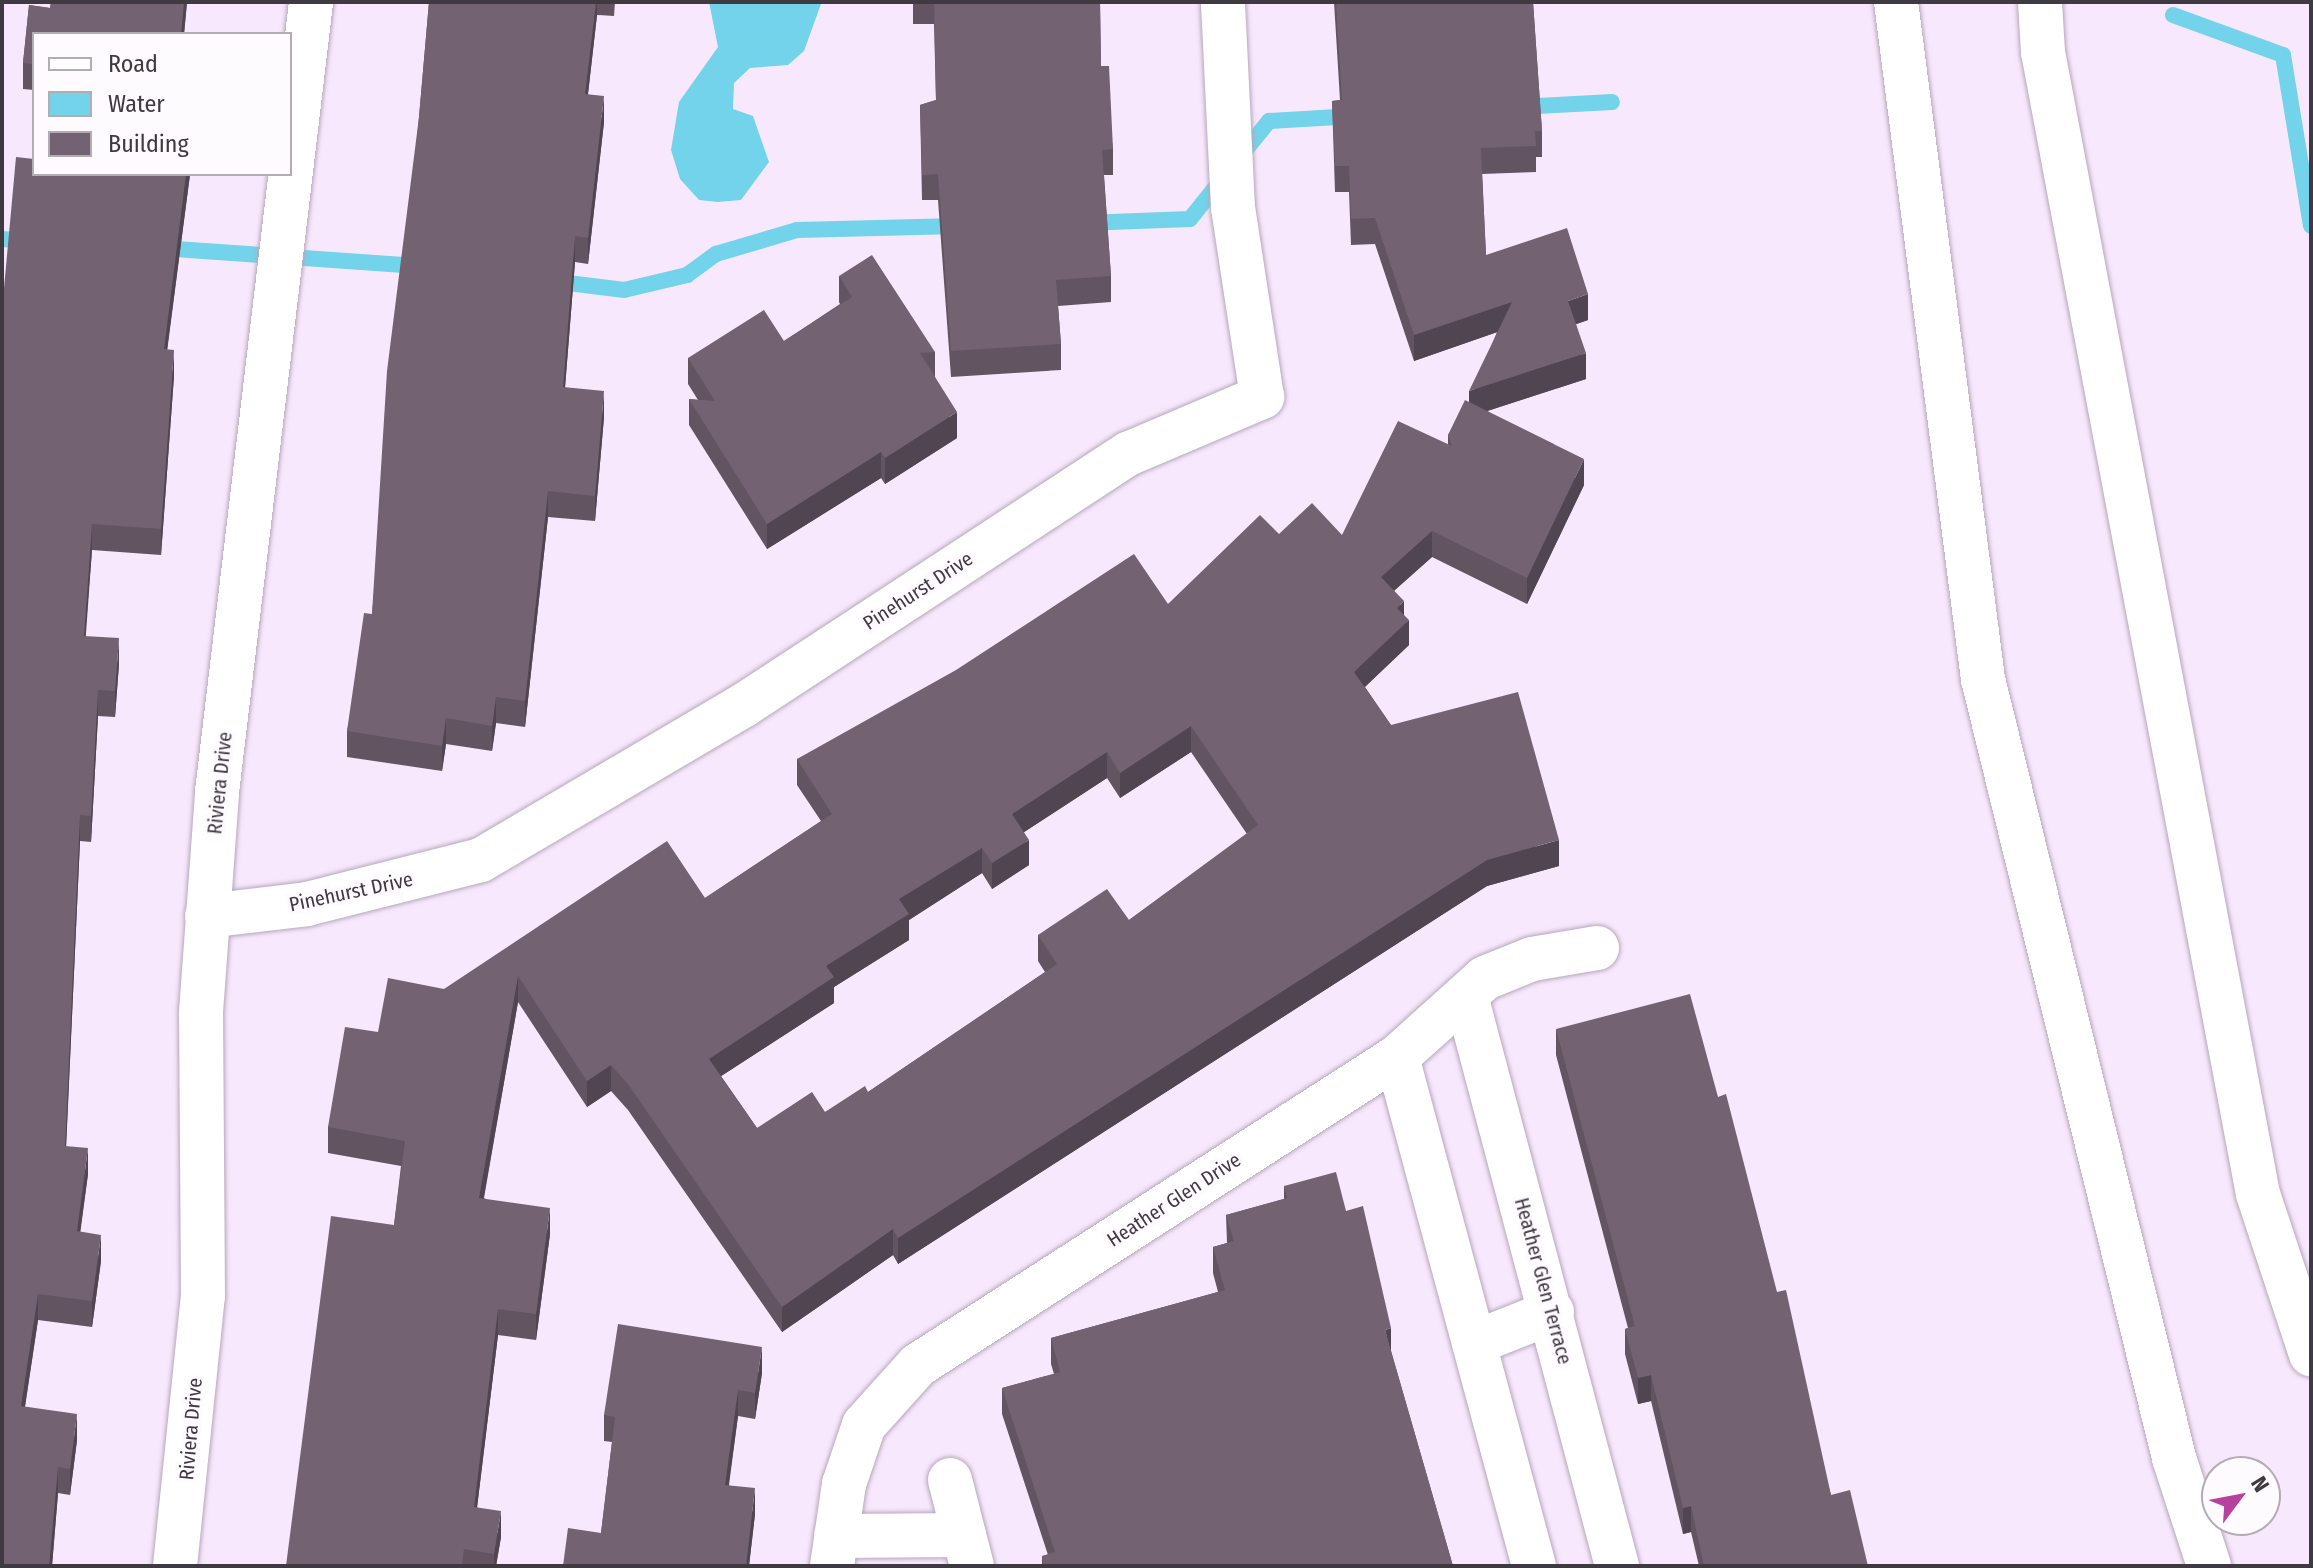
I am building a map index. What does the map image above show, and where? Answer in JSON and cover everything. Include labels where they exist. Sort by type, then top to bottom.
[{"type":"main road","name":"Riviera Drive","points":[[175,1566],[203,1296],[207,916],[311,2]]},
{"type":"main road","name":"Pinehurst Drive","points":[[207,916],[307,904],[481,860],[731,713],[1128,454],[1262,397],[1233,208],[1223,2]]},
{"type":"main road","points":[[1896,2],[1983,679],[2174,1458],[2209,1566]]},
{"type":"main road","points":[[2040,2],[2043,52],[2258,1194],[2311,1354]]},
{"type":"main road","name":"Heather Glen Drive","points":[[950,1480],[968,1551],[834,1551],[864,1425],[918,1365],[1397,1057],[1485,978],[1532,959],[1597,948]]},
{"type":"main road","name":"Heather Glen Terrace","points":[[1466,996],[1617,1566]]},
{"type":"main road","points":[[1397,1057],[1534,1566]]},
{"type":"main road","points":[[1474,1343],[1552,1312]]},
{"type":"water","points":[[709,2],[821,4],[804,51],[788,65],[750,68],[734,83],[733,109],[753,116],[769,162],[741,200],[699,200],[680,179],[671,150],[679,102],[718,47]]},
{"type":"building","points":[[51,2],[184,2],[181,32],[32,32],[32,64],[23,63],[29,5],[50,8]]},
{"type":"building","points":[[429,2],[596,2],[585,94],[604,96],[588,238],[575,236],[563,387],[604,391],[595,496],[548,491],[525,701],[496,697],[492,726],[446,718],[442,746],[347,731],[364,613],[372,614],[387,371],[419,117]]},
{"type":"building","points":[[934,2],[1100,2],[1101,66],[1109,66],[1113,149],[1102,150],[1111,276],[1056,280],[1061,344],[951,351],[938,174],[922,175],[920,105],[936,100]]},
{"type":"building","points":[[1336,2],[1533,2],[1542,131],[1535,131],[1536,146],[1481,148],[1486,255],[1567,228],[1588,294],[1568,301],[1586,353],[1469,391],[1512,302],[1414,335],[1375,218],[1351,219],[1349,166],[1335,166],[1332,101],[1342,100]]},
{"type":"building","points":[[16,157],[32,159],[32,176],[186,176],[164,349],[174,350],[161,529],[92,524],[84,636],[119,638],[115,691],[98,690],[91,816],[80,815],[65,1146],[88,1148],[77,1231],[101,1235],[92,1301],[38,1294],[21,1406],[77,1414],[70,1469],[58,1467],[49,1566],[2,1566],[2,310]]},
{"type":"building","points":[[872,255],[935,352],[920,353],[957,412],[885,458],[881,452],[767,524],[689,399],[715,401],[688,358],[764,310],[784,341],[852,297],[839,276]]},
{"type":"building","points":[[1465,400],[1584,459],[1527,578],[1432,531],[1381,577],[1404,601],[1397,608],[1409,620],[1354,672],[1391,725],[1518,692],[1559,840],[1487,860],[898,1238],[893,1229],[782,1307],[628,1084],[611,1065],[587,1081],[518,976],[479,1198],[550,1208],[536,1314],[498,1309],[474,1507],[501,1511],[494,1554],[464,1549],[462,1566],[286,1566],[331,1216],[394,1225],[405,1141],[328,1127],[345,1027],[378,1032],[388,978],[444,989],[667,841],[705,898],[832,814],[797,759],[956,670],[1134,554],[1168,604],[1260,515],[1279,534],[1312,503],[1342,535],[1398,421],[1452,446],[1448,435]],"holes":[[[1191,726],[1258,825],[1129,920],[1107,889],[1038,935],[1057,964],[868,1092],[865,1086],[825,1112],[812,1092],[757,1128],[709,1059],[834,977],[826,966],[909,914],[899,899],[982,848],[992,863],[1029,840],[1012,814],[1107,752],[1120,773]]]},
{"type":"building","points":[[1690,994],[1718,1097],[1726,1094],[1777,1292],[1786,1290],[1831,1495],[1850,1490],[1868,1566],[1704,1566],[1691,1506],[1683,1508],[1651,1375],[1638,1378],[1625,1329],[1635,1326],[1556,1029]]},
{"type":"building","points":[[1336,1172],[1346,1211],[1363,1206],[1391,1328],[1385,1330],[1453,1566],[1044,1566],[1042,1556],[1055,1552],[1002,1388],[1060,1372],[1051,1338],[1225,1290],[1213,1247],[1234,1241],[1226,1215],[1287,1198],[1284,1186]]},
{"type":"building","points":[[618,1324],[762,1347],[755,1393],[738,1390],[725,1485],[755,1488],[746,1566],[563,1566],[568,1528],[601,1533],[615,1417],[604,1415]]},
{"type":"waterway","points":[[2173,15],[2283,55],[2311,226]]},
{"type":"waterway","points":[[1521,107],[1612,102]]},
{"type":"waterway","points":[[1239,158],[1269,121],[1354,116]]},
{"type":"waterway","points":[[1085,223],[1190,219],[1222,179]]},
{"type":"waterway","points":[[552,281],[624,290],[687,275],[716,254],[797,230],[958,226]]},
{"type":"waterway","points":[[2,239],[30,241]]},
{"type":"waterway","points":[[161,248],[421,266]]}]
